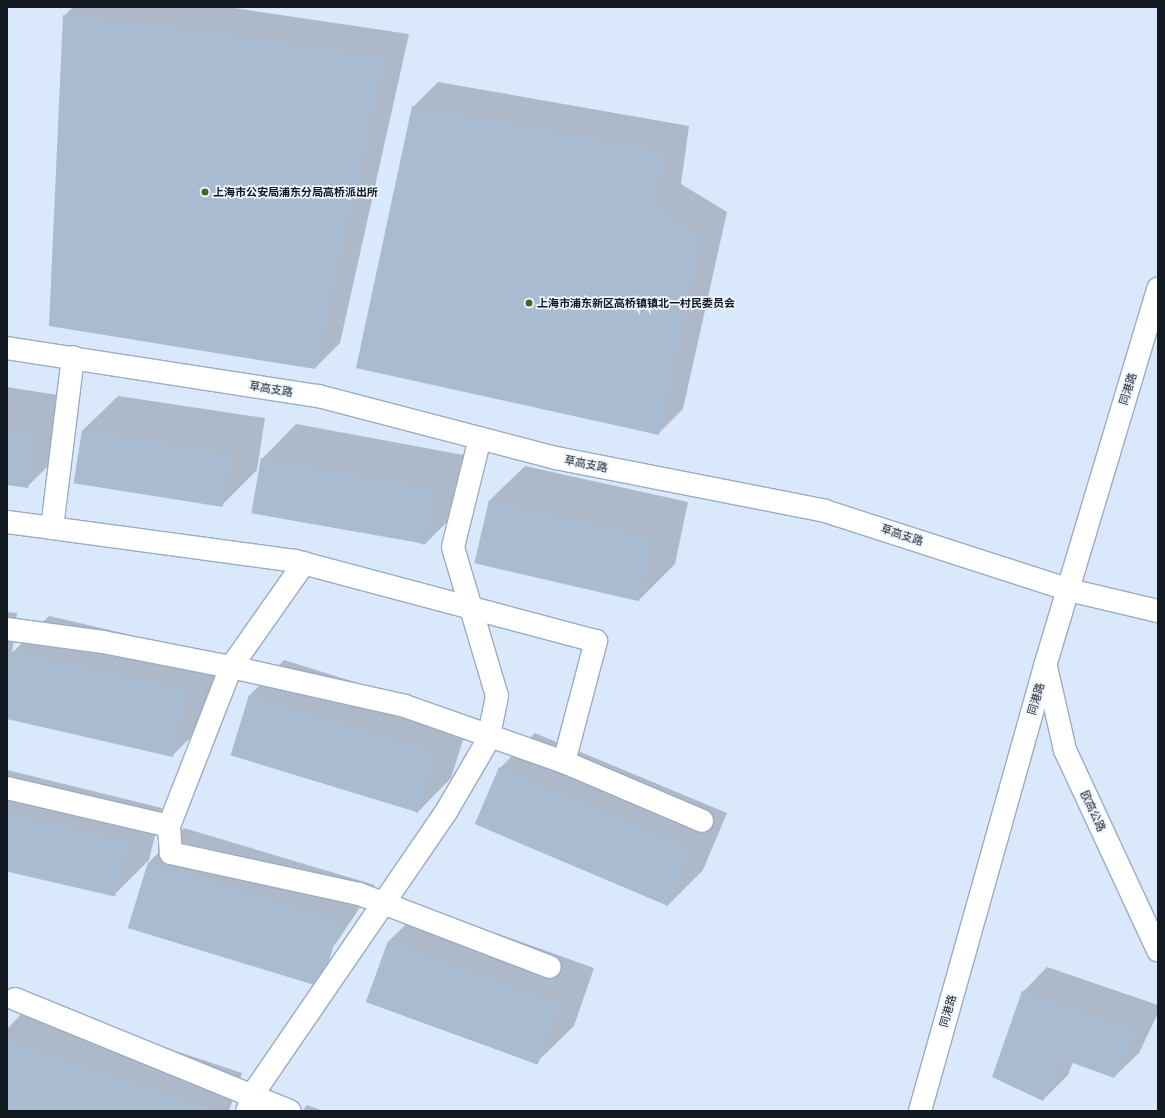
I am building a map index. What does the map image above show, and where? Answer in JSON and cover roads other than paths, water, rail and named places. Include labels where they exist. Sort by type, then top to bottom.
[{"type":"street","name":"同港路","points":[[920,1111],[1045,666],[1158,289]]},
{"type":"street","name":"草高支路","points":[[7,348],[318,396],[556,458],[826,511],[1069,590],[1158,611]]},
{"type":"street","points":[[52,528],[73,358]]},
{"type":"street","points":[[250,1103],[381,902],[446,812],[489,736],[497,696],[472,606],[453,547],[480,438]]},
{"type":"street","points":[[7,522],[304,563],[472,606],[596,641],[564,762]]},
{"type":"street","points":[[304,563],[230,667],[169,826],[171,853],[359,894],[550,967]]},
{"type":"street","points":[[7,629],[103,642],[230,667],[405,706],[564,762],[702,821]]},
{"type":"street","name":"欧高公路","points":[[1045,666],[1065,750],[1158,950]]},
{"type":"street","points":[[7,788],[169,826]]},
{"type":"street","points":[[15,999],[250,1103],[290,1111]]},
{"type":"place","name":"上海市公安局浦东分局高桥派出所","points":[[205,192]]},
{"type":"place","name":"上海市浦东新区高桥镇镇北一村民委员会","points":[[529,303]]}]
